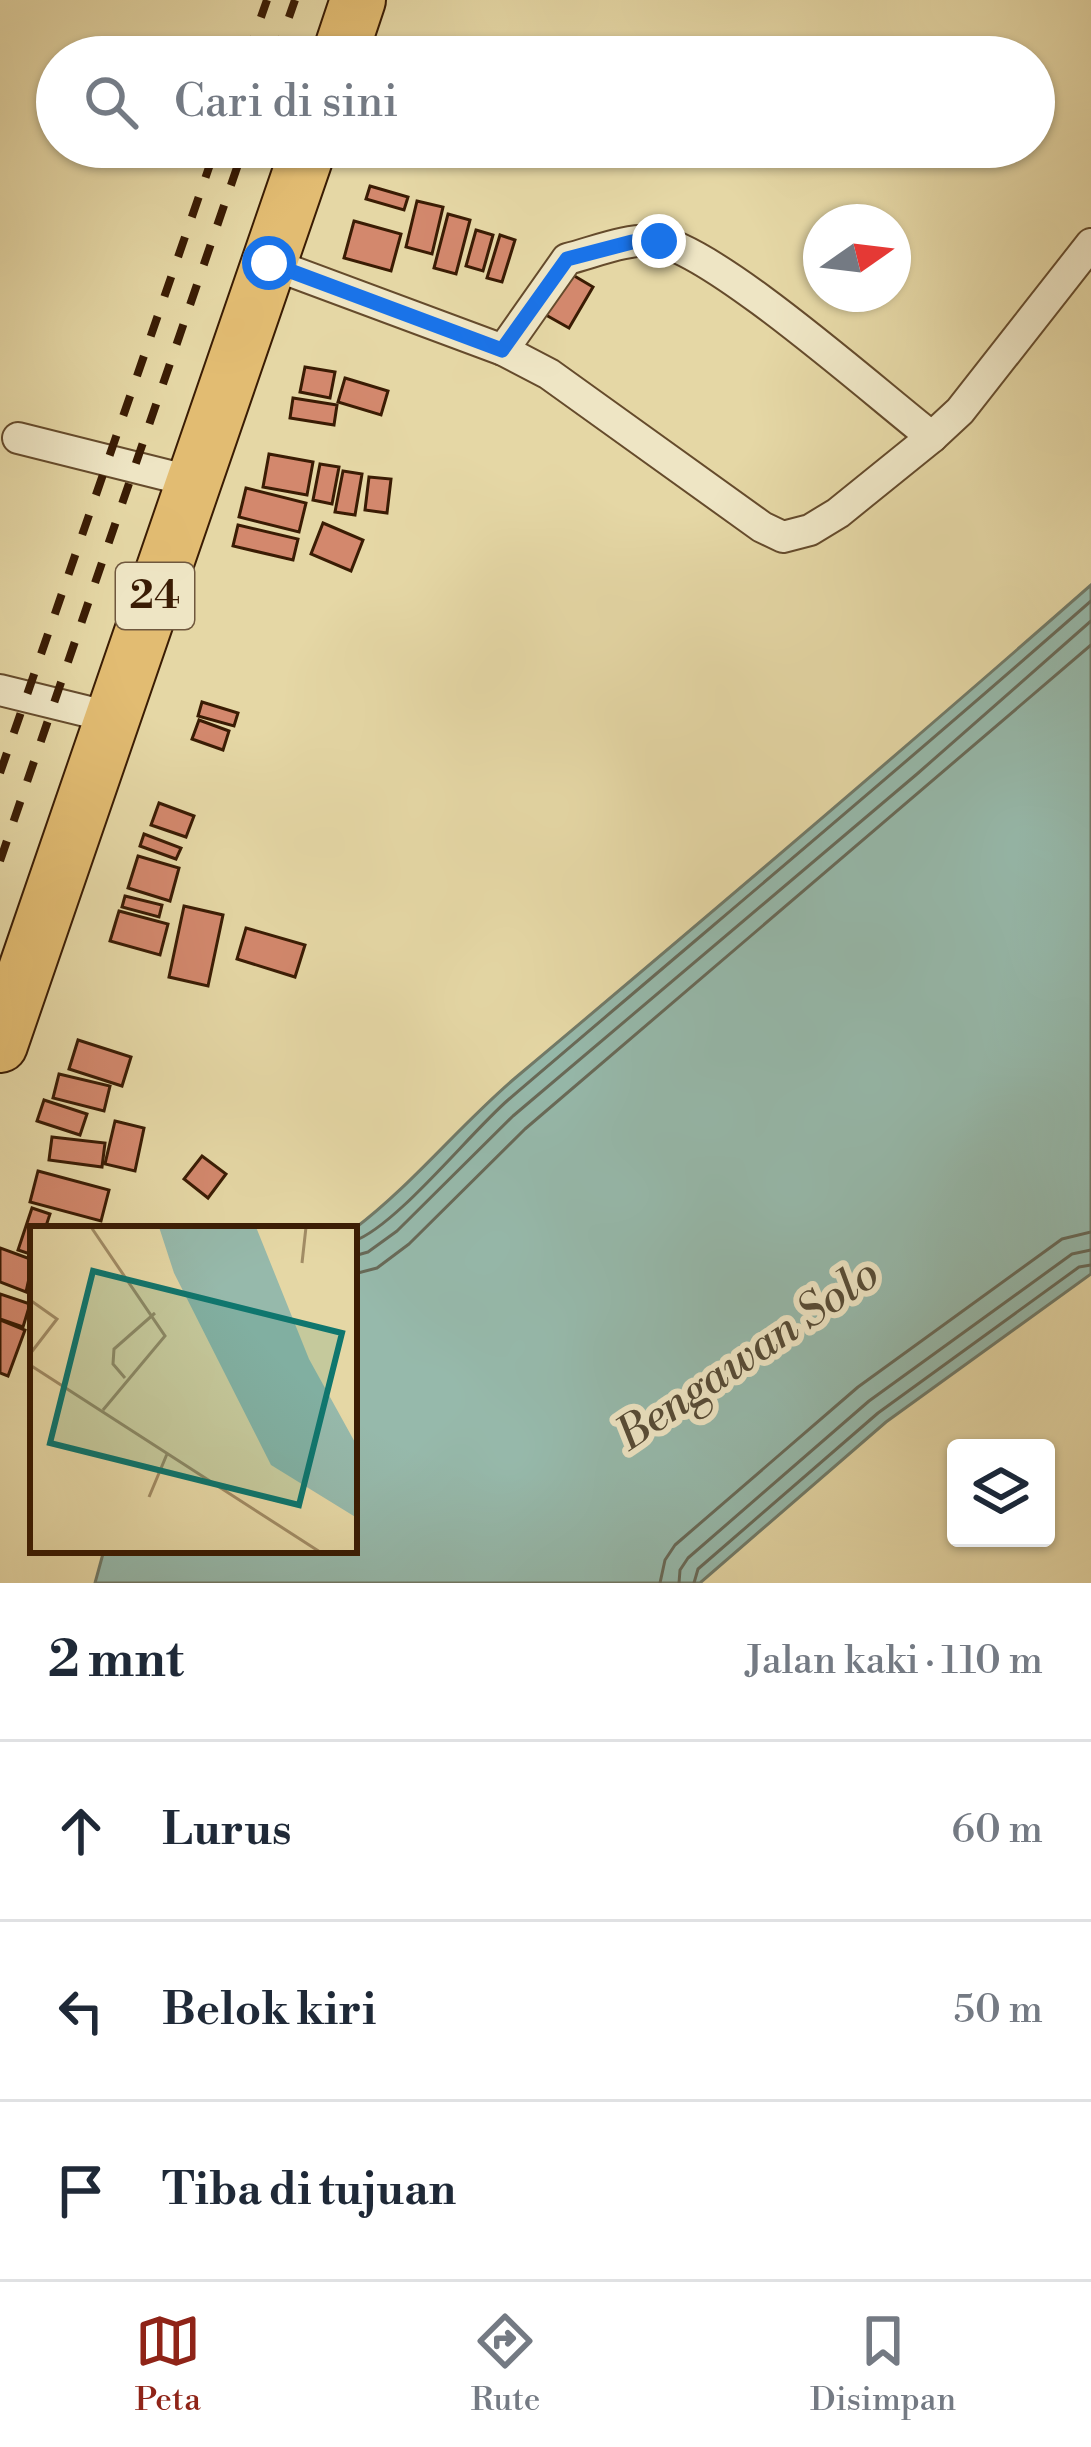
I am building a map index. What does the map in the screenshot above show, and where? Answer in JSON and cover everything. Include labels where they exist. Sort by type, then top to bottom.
[{"type":"highway","points":[[346,36],[358,0]]},
{"type":"highway","name":"24","points":[[0,1046],[302,168]]},
{"type":"street","points":[[502,350],[567,259],[632,242],[659,241],[722,272],[932,437]]},
{"type":"street","points":[[269,263],[502,350],[550,374],[746,516],[783,537],[810,530],[838,513],[960,411],[1091,244]]},
{"type":"street","points":[[18,438],[194,482]]},
{"type":"street","points":[[0,690],[114,718]]},
{"type":"water","name":"Bengawan Solo","points":[[1091,585],[1091,1274],[886,1422],[700,1583],[95,1583],[103,1553],[357,1553],[357,1226],[514,1079]]},
{"type":"building","points":[[370,186],[408,197],[404,210],[366,199]]},
{"type":"building","points":[[417,201],[443,207],[432,254],[406,247]]},
{"type":"building","points":[[448,214],[470,220],[456,274],[434,268]]},
{"type":"building","points":[[354,221],[401,234],[391,271],[344,258]]},
{"type":"building","points":[[476,230],[493,235],[483,271],[466,266]]},
{"type":"building","points":[[500,235],[515,240],[502,282],[487,278]]},
{"type":"building","points":[[561,268],[593,287],[569,328],[537,310]]},
{"type":"building","points":[[305,367],[335,372],[330,398],[300,392]]},
{"type":"building","points":[[345,378],[388,391],[381,415],[338,402]]},
{"type":"building","points":[[293,398],[337,405],[334,425],[290,418]]},
{"type":"building","points":[[269,454],[313,462],[307,495],[263,487]]},
{"type":"building","points":[[320,464],[339,467],[332,504],[313,500]]},
{"type":"building","points":[[343,471],[362,474],[355,515],[335,512]]},
{"type":"building","points":[[369,477],[391,479],[387,513],[365,510]]},
{"type":"building","points":[[246,488],[306,503],[299,532],[239,517]]},
{"type":"building","points":[[323,523],[363,540],[351,571],[311,554]]},
{"type":"building","points":[[238,525],[298,539],[293,560],[233,546]]},
{"type":"building","points":[[202,702],[238,713],[234,726],[198,716]]},
{"type":"building","points":[[199,720],[229,731],[223,750],[192,739]]},
{"type":"building","points":[[159,803],[194,816],[186,837],[151,825]]},
{"type":"building","points":[[144,834],[181,848],[176,859],[140,846]]},
{"type":"building","points":[[138,856],[179,868],[170,901],[128,888]]},
{"type":"building","points":[[125,896],[162,905],[159,917],[122,907]]},
{"type":"building","points":[[184,906],[223,915],[208,986],[169,977]]},
{"type":"building","points":[[119,911],[168,924],[160,955],[110,941]]},
{"type":"building","points":[[246,928],[305,945],[295,977],[237,959]]},
{"type":"building","points":[[78,1040],[131,1057],[122,1086],[69,1069]]},
{"type":"building","points":[[59,1074],[110,1086],[104,1111],[53,1098]]},
{"type":"building","points":[[44,1100],[87,1114],[80,1135],[37,1121]]},
{"type":"building","points":[[115,1121],[144,1128],[135,1171],[105,1164]]},
{"type":"building","points":[[52,1137],[105,1143],[102,1167],[49,1160]]},
{"type":"building","points":[[202,1156],[226,1174],[208,1198],[184,1179]]},
{"type":"building","points":[[38,1171],[109,1190],[101,1221],[30,1202]]},
{"type":"building","points":[[32,1208],[50,1214],[46,1226],[30,1226],[30,1254],[18,1250]]},
{"type":"building","points":[[0,1248],[30,1259],[26,1292],[0,1282]]},
{"type":"building","points":[[0,1294],[30,1304],[23,1327],[0,1319]]},
{"type":"building","points":[[0,1320],[25,1330],[8,1376],[0,1373]]},
{"type":"railway","points":[[254,36],[267,0]]},
{"type":"railway","points":[[282,36],[295,0]]},
{"type":"railway","points":[[0,773],[209,168]]},
{"type":"railway","points":[[0,861],[237,168]]},
{"type":"route","points":[[269,263],[502,350],[567,259],[632,242],[659,241]]}]
